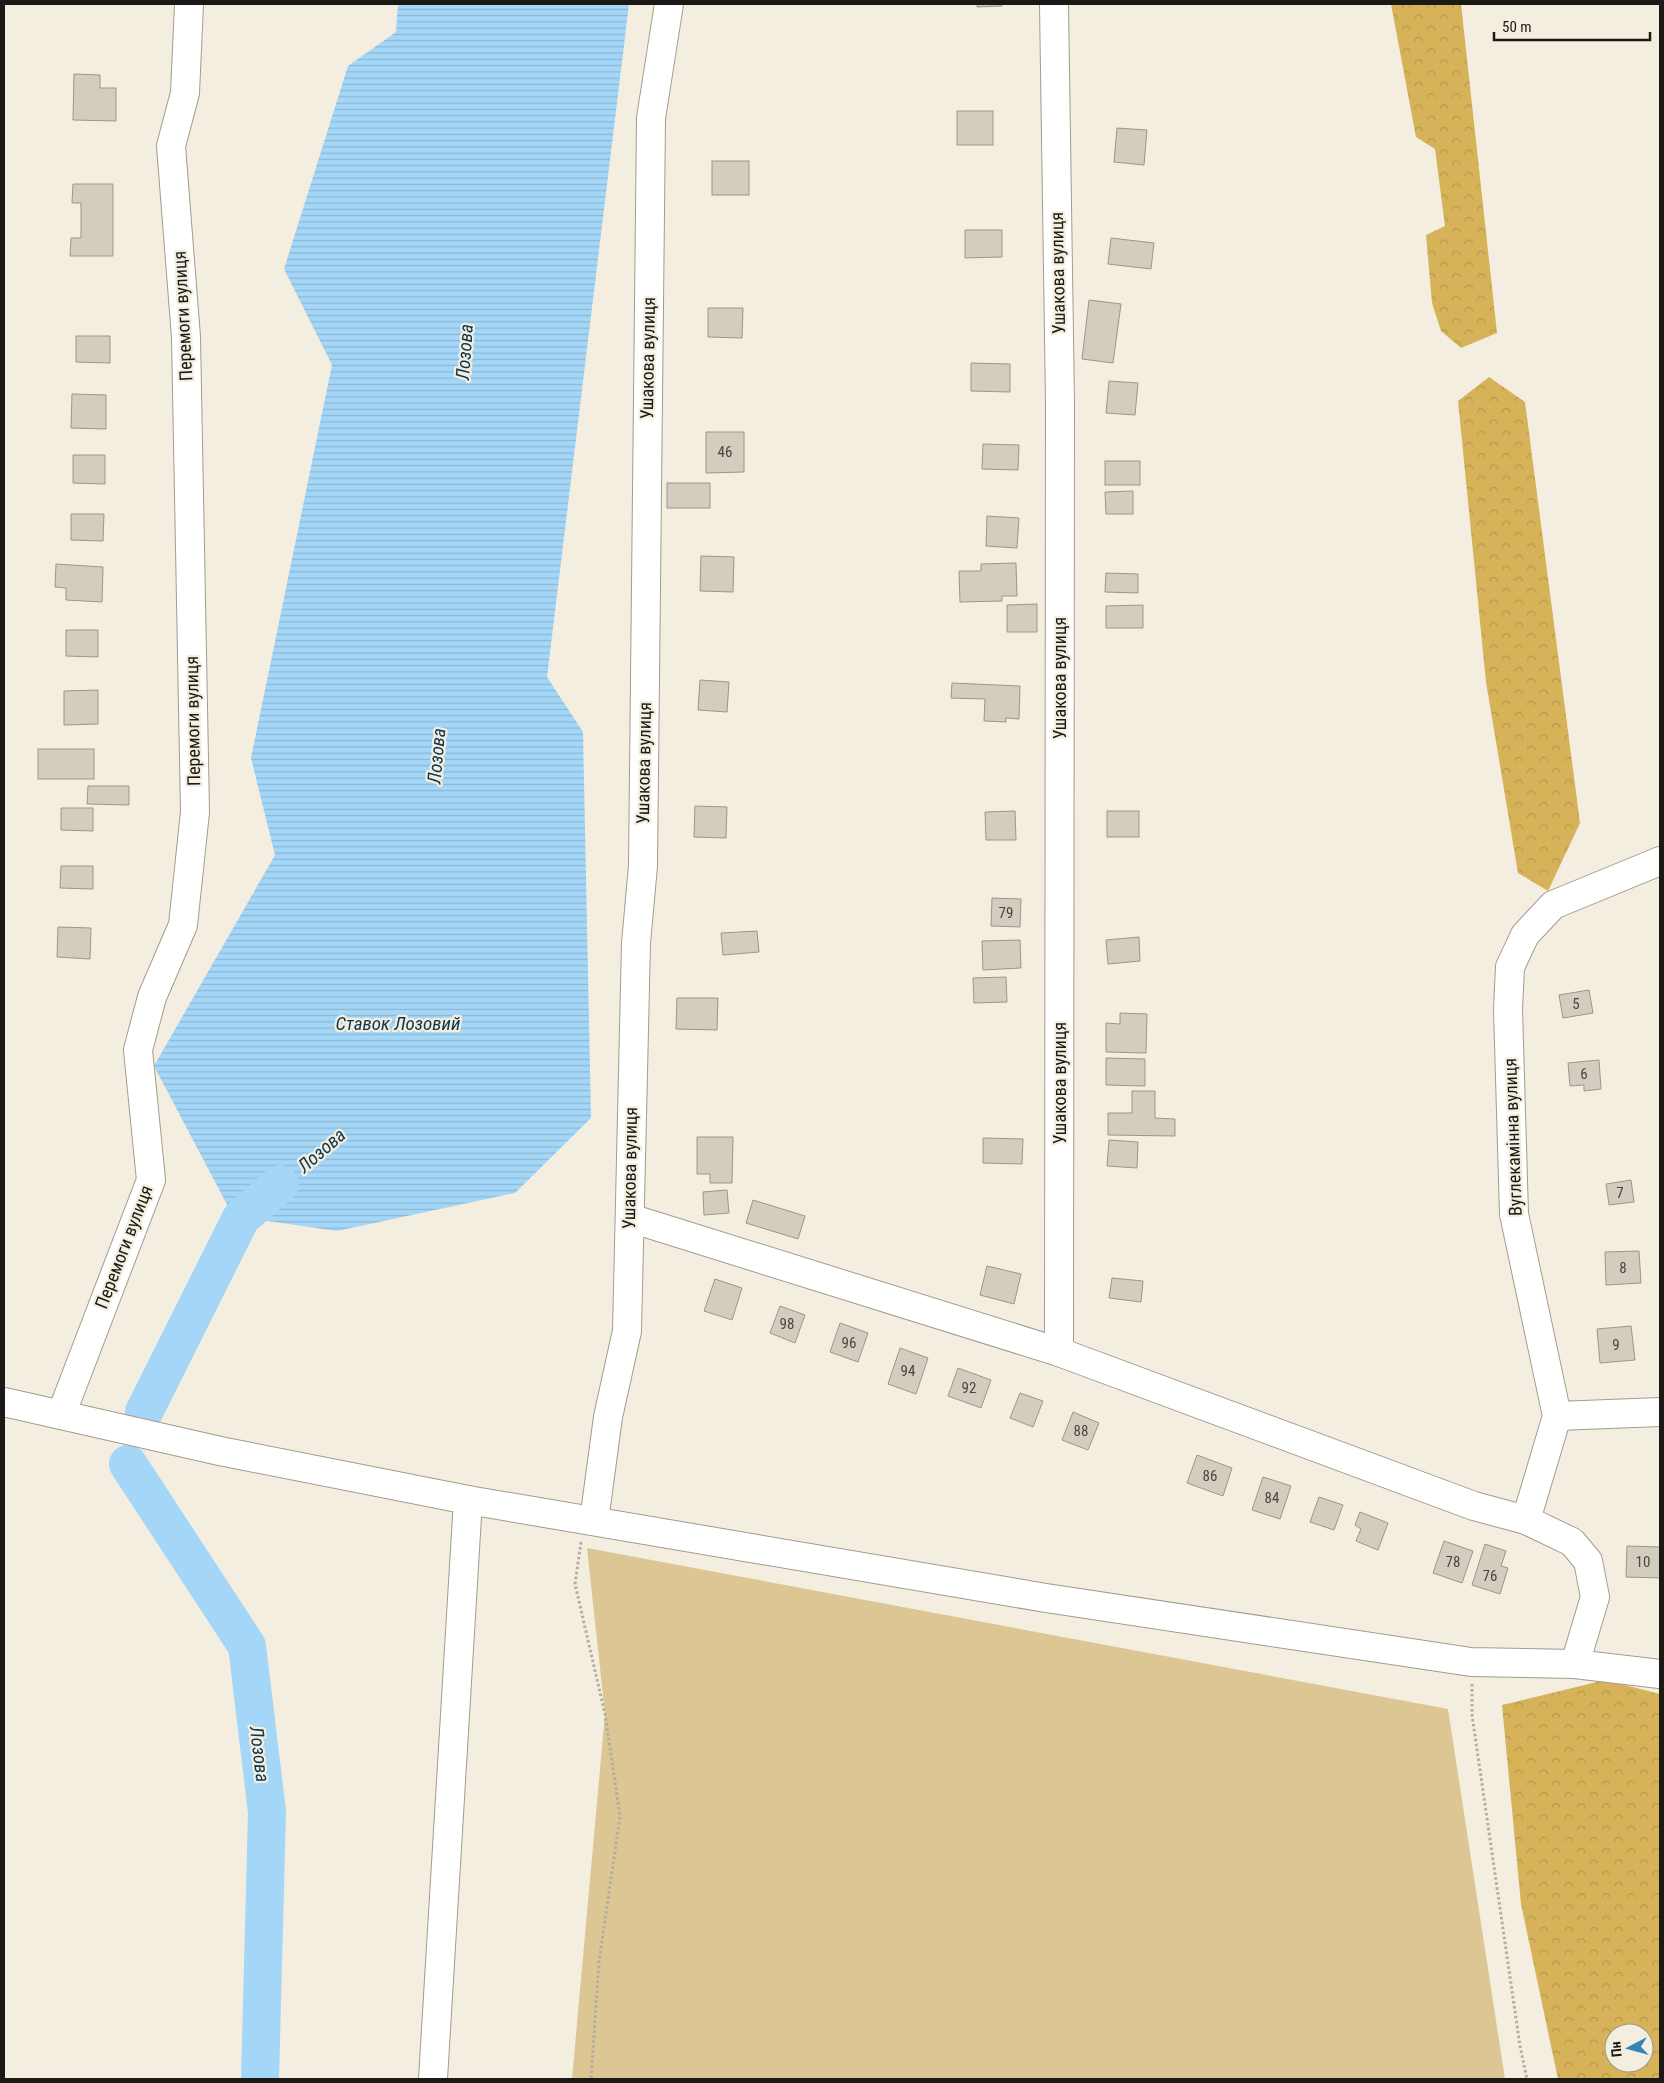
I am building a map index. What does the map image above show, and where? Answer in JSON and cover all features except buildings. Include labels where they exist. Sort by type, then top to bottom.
[{"type":"street","name":"Перемоги вулиця","points":[[61,1414],[151,1180],[138,1050],[152,997],[183,926],[195,812],[186,337],[172,146],[185,93],[190,4]]},
{"type":"street","name":"Ушакова вулиця","points":[[589,1520],[608,1417],[628,1331],[627,1270],[630,1218],[636,943],[643,866],[651,118],[668,4]]},
{"type":"street","name":"Ушакова вулиця","points":[[1054,4],[1060,403],[1060,1352]]},
{"type":"street","name":"Вуглекамінна вулиця","points":[[1526,1520],[1557,1416],[1514,1214],[1508,1009],[1510,967],[1525,935],[1553,906],[1660,861]]},
{"type":"street","points":[[630,1218],[1060,1352],[1474,1506],[1526,1520],[1572,1542],[1588,1561],[1595,1597],[1575,1664]]},
{"type":"street","points":[[4,1402],[220,1451],[468,1500],[1046,1598],[1471,1662],[1575,1664],[1660,1674]]},
{"type":"street","points":[[1557,1416],[1660,1412]]},
{"type":"street","points":[[433,2079],[468,1500]]},
{"type":"path","points":[[589,1520],[575,1584],[606,1714],[620,1816],[599,1962],[590,2079]]},
{"type":"path","points":[[1471,1662],[1472,1715],[1520,2046],[1527,2079]]},
{"type":"shaded area","points":[[587,1548],[1448,1709],[1505,2079],[572,2079],[605,1714]]},
{"type":"green space","points":[[1391,4],[1461,4],[1497,333],[1461,348],[1441,331],[1432,303],[1426,235],[1445,226],[1435,149],[1416,137]]},
{"type":"green space","points":[[1489,377],[1525,402],[1580,823],[1548,891],[1518,873],[1486,682],[1458,401]]},
{"type":"green space","points":[[1605,1680],[1660,1694],[1660,2079],[1558,2079],[1521,1904],[1502,1705]]},
{"type":"water","name":"Ставок Лозовий","points":[[398,4],[629,4],[547,677],[583,732],[591,1118],[515,1193],[337,1231],[233,1216],[154,1066],[275,855],[251,758],[332,365],[284,269],[348,66],[396,32]]},
{"type":"waterway","name":"Лозова","points":[[144,1412],[241,1218],[280,1184]]},
{"type":"waterway","name":"Лозова","points":[[128,1464],[247,1646],[267,1812],[260,2079]]}]
